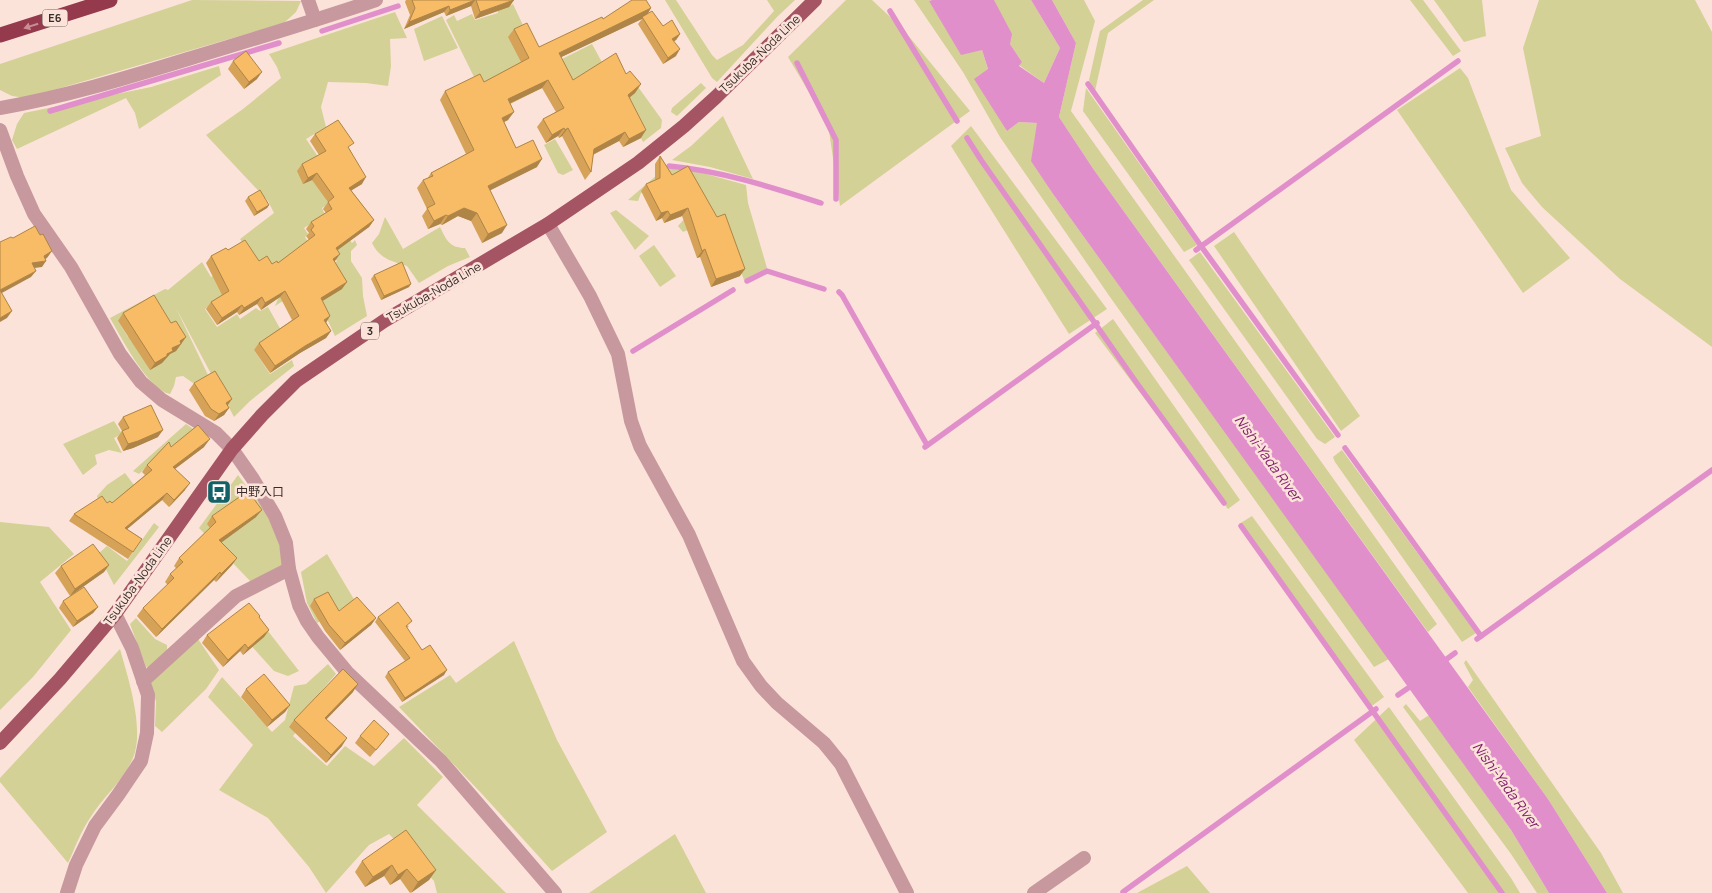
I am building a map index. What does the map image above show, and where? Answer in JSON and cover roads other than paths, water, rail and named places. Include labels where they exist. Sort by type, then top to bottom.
[{"type":"highway","name":"E6","points":[[0,35],[110,0]]},
{"type":"main road","name":"Tsukuba-Noda Line","points":[[0,743],[60,679],[115,614],[232,449],[296,381],[384,321],[548,224],[623,174],[684,126],[815,0]]},
{"type":"street","points":[[308,0],[315,20]]},
{"type":"street","points":[[0,108],[40,101],[109,83],[376,0]]},
{"type":"street","points":[[0,130],[17,176],[34,214],[71,267],[120,354],[141,382],[162,400],[216,433],[232,449],[275,516],[286,543],[299,605],[307,621],[331,654],[347,672],[441,761],[555,893]]},
{"type":"street","points":[[548,224],[590,296],[618,354],[631,421],[640,446],[690,535],[743,661],[776,703],[824,744],[840,764],[907,893]]},
{"type":"street","points":[[143,681],[236,596],[290,569]]},
{"type":"street","points":[[67,893],[76,865],[95,826],[141,761],[147,732],[148,695],[132,648],[115,614]]},
{"type":"street","points":[[1034,893],[1084,858]]},
{"type":"water","name":"Nishi-Yada River","points":[[994,0],[1012,34],[1010,44],[1022,62],[1019,66],[1044,83],[1060,48],[1031,0],[1052,0],[1076,43],[1059,117],[1094,170],[1548,799],[1607,893],[1549,893],[1511,830],[1031,161],[1037,123],[1019,122],[1007,131],[974,79],[988,69],[982,50],[961,55],[929,1]]},
{"type":"waterway","points":[[322,31],[398,6]]},
{"type":"waterway","points":[[890,11],[957,121]]},
{"type":"waterway","points":[[50,111],[279,43]]},
{"type":"waterway","points":[[1196,250],[1458,61]]},
{"type":"waterway","points":[[797,63],[836,140],[836,199]]},
{"type":"waterway","points":[[1088,84],[1201,246],[1338,435]]},
{"type":"waterway","points":[[967,138],[1136,382],[1224,503]]},
{"type":"waterway","points":[[669,166],[727,176],[821,203]]},
{"type":"waterway","points":[[747,281],[767,271],[824,289]]},
{"type":"waterway","points":[[633,351],[733,290]]},
{"type":"waterway","points":[[839,292],[927,445]]},
{"type":"waterway","points":[[925,447],[1097,323]]},
{"type":"waterway","points":[[1345,448],[1481,636]]},
{"type":"waterway","points":[[1477,639],[1712,470]]},
{"type":"waterway","points":[[1241,526],[1502,893]]},
{"type":"waterway","points":[[1444,661],[1455,653]]},
{"type":"waterway","points":[[1398,695],[1414,684]]},
{"type":"waterway","points":[[1124,893],[1376,709]]},
{"type":"place","name":"中野入口","points":[[219,492]]}]
